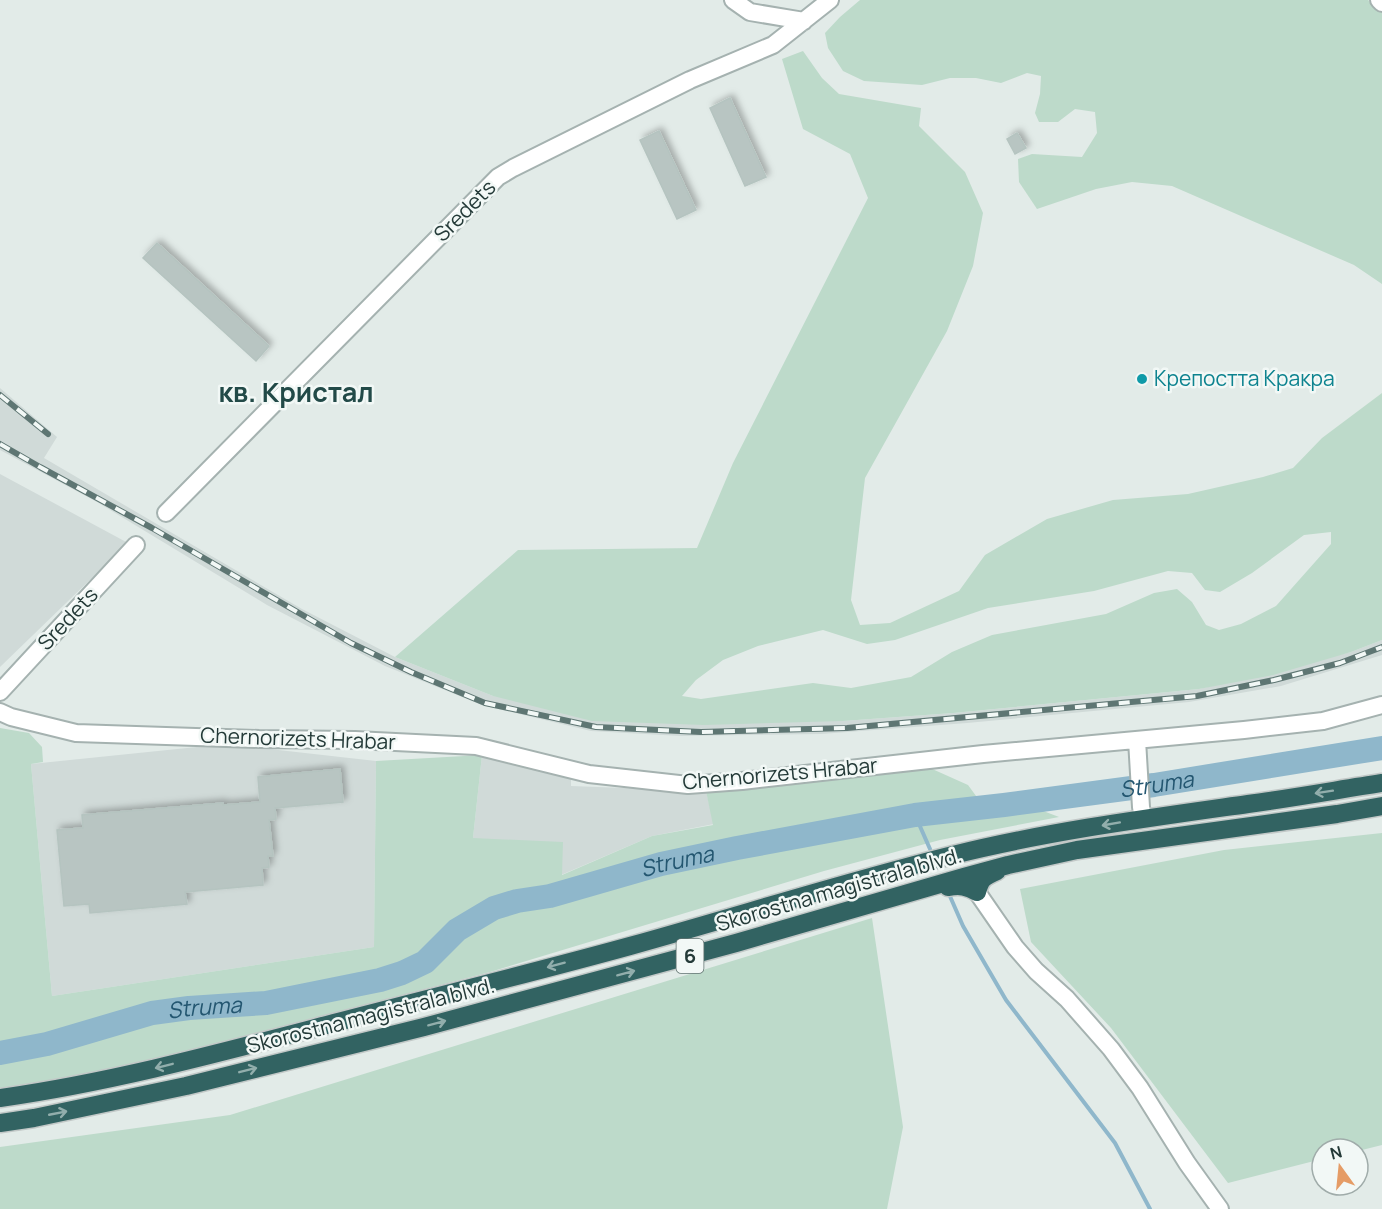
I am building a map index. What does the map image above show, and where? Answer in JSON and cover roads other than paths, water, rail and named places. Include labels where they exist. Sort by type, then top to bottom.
[{"type":"highway","name":"Skorostna magistrala blvd.","points":[[0,1098],[140,1072],[233,1049],[626,947],[952,855],[1035,836],[1142,812],[1252,803],[1382,783]]},
{"type":"highway","name":"Skorostna magistrala blvd.","points":[[0,1123],[186,1086],[424,1027],[736,943],[1008,865],[1077,850],[1382,806]]},
{"type":"highway","points":[[852,909],[957,885],[967,886],[977,892],[985,876],[1008,865]]},
{"type":"street","points":[[733,0],[750,12],[804,21]]},
{"type":"street","name":"Sredets","points":[[166,513],[498,177],[690,80],[773,45],[830,0]]},
{"type":"street","name":"Sredets","points":[[0,692],[136,545]]},
{"type":"street","name":"Chernorizets Hrabar","points":[[0,712],[11,717],[76,733],[355,740],[476,746],[589,774],[688,786],[971,756],[1137,747],[1244,730],[1323,721],[1382,705]]},
{"type":"street","points":[[1137,747],[1142,812]]},
{"type":"street","points":[[977,892],[1015,947],[1111,1049],[1140,1088],[1187,1163],[1220,1209]]},
{"type":"waterway","name":"Struma","points":[[0,1053],[47,1044],[152,1013],[266,1003],[380,980],[425,962],[457,930],[494,908],[517,901],[550,896],[661,864],[915,815],[1154,785],[1382,748]]},
{"type":"waterway","points":[[915,815],[930,849]]},
{"type":"waterway","points":[[949,894],[963,926],[1006,1000],[1115,1143],[1150,1209]]},
{"type":"railway","points":[[0,395],[48,434]]},
{"type":"railway","points":[[0,444],[152,528],[351,643],[411,672],[485,703],[596,727],[701,732],[847,728],[1197,696],[1340,663],[1382,647]]},
{"type":"place","name":"Крепостта Кракра","points":[[1142,379]]},
{"type":"district","name":"кв. Кристал","points":[[296,393]]}]
